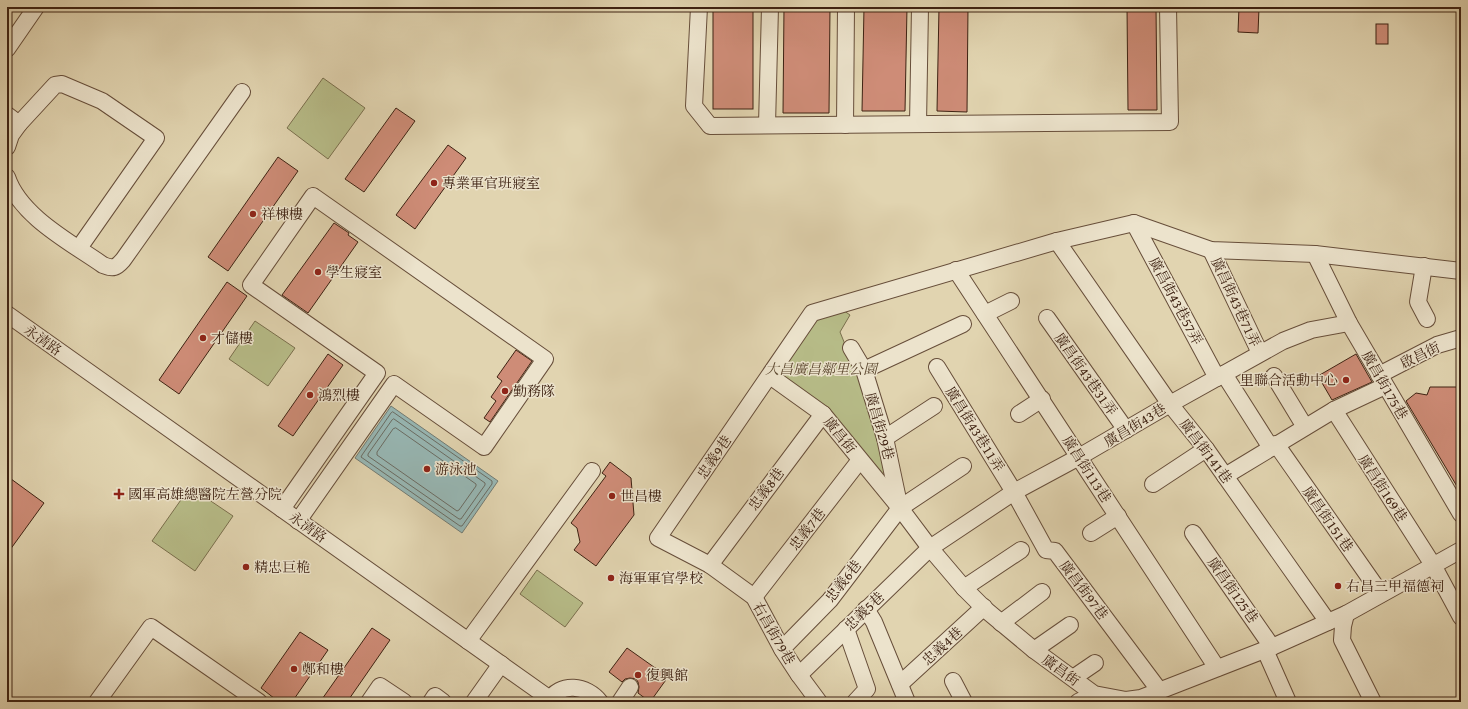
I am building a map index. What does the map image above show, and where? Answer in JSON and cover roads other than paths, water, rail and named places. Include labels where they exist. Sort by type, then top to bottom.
[{"type":"street","points":[[7,49],[36,7]]},
{"type":"street","points":[[699,7],[694,106],[710,126],[1170,122],[1168,7]]},
{"type":"street","points":[[768,125],[770,7]]},
{"type":"street","points":[[845,124],[846,7]]},
{"type":"street","points":[[918,124],[920,7]]},
{"type":"street","points":[[7,147],[11,136],[13,120],[55,86],[62,84],[102,101],[156,138],[79,248]]},
{"type":"street","points":[[7,177],[20,202],[36,218],[110,268],[117,266],[123,260],[242,92]]},
{"type":"street","points":[[282,509],[377,373],[251,285],[313,196],[545,359],[484,447],[394,384],[298,521]]},
{"type":"street","points":[[1134,223],[1211,250],[1315,254],[1461,271]]},
{"type":"street","name":"忠義9巷","points":[[658,538],[770,376],[812,312],[1057,241],[1134,223]]},
{"type":"street","name":"廣昌街43巷57弄","points":[[1134,223],[1220,376],[1273,446]]},
{"type":"street","name":"廣昌街141巷","points":[[1057,241],[1170,404],[1206,449],[1328,622]]},
{"type":"street","name":"廣昌街43巷71弄","points":[[1211,250],[1260,353]]},
{"type":"street","name":"廣昌街175巷","points":[[1315,254],[1349,323],[1461,514]]},
{"type":"street","points":[[1424,266],[1418,302],[1427,319]]},
{"type":"street","name":"廣昌街113巷","points":[[956,270],[1217,668]]},
{"type":"street","points":[[984,314],[1011,301]]},
{"type":"street","name":"永清路","points":[[7,314],[501,664],[549,701]]},
{"type":"street","name":"廣昌街43巷31弄","points":[[1047,318],[1126,430]]},
{"type":"street","name":"廣昌街43巷","points":[[930,548],[1014,492],[1079,457],[1260,353],[1283,341],[1312,330],[1349,323]]},
{"type":"street","points":[[864,370],[963,324]]},
{"type":"street","name":"啟昌街","points":[[1382,380],[1437,345],[1461,338]]},
{"type":"street","name":"廣昌街29巷","points":[[851,348],[864,370],[885,438],[900,508]]},
{"type":"street","name":"廣昌街43巷11弄","points":[[937,367],[1014,492]]},
{"type":"street","name":"廣昌街","points":[[770,376],[823,414],[900,508],[930,548],[964,588],[1001,623],[1034,650],[1094,694],[1111,700],[1142,700],[1159,690],[1269,649],[1346,614],[1461,550]]},
{"type":"street","points":[[1274,376],[1305,427]]},
{"type":"street","points":[[1225,476],[1382,380]]},
{"type":"street","points":[[1019,414],[1042,399]]},
{"type":"street","points":[[885,438],[934,406]]},
{"type":"street","name":"廣昌街169巷","points":[[1334,410],[1433,566],[1461,617]]},
{"type":"street","name":"忠義8巷","points":[[710,565],[823,414]]},
{"type":"street","name":"廣昌街151巷","points":[[1273,446],[1381,594]]},
{"type":"street","points":[[1153,484],[1206,449]]},
{"type":"street","name":"忠義7巷","points":[[754,597],[860,460]]},
{"type":"street","name":"忠義6巷","points":[[782,649],[830,600],[900,508],[963,466]]},
{"type":"street","points":[[468,641],[592,471]]},
{"type":"street","name":"廣昌街97巷","points":[[1014,492],[1046,550],[1056,551],[1159,690]]},
{"type":"street","points":[[1090,533],[1118,516]]},
{"type":"street","name":"廣昌街125巷","points":[[1193,533],[1269,649],[1288,702]]},
{"type":"street","name":"右昌街79巷","points":[[658,538],[710,565],[754,597],[782,649],[819,702]]},
{"type":"street","name":"忠義5巷","points":[[799,675],[930,548]]},
{"type":"street","points":[[964,588],[1021,550]]},
{"type":"street","points":[[1001,623],[1042,592]]},
{"type":"street","name":"忠義4巷","points":[[900,684],[984,607]]},
{"type":"street","points":[[866,609],[874,622],[907,702]]},
{"type":"street","points":[[1346,614],[1342,640],[1374,702]]},
{"type":"street","points":[[1034,650],[1070,625]]},
{"type":"street","points":[[97,702],[151,627],[259,702]]},
{"type":"street","points":[[846,629],[867,689],[855,702]]},
{"type":"street","points":[[474,702],[501,664]]},
{"type":"street","points":[[1073,678],[1095,664]]},
{"type":"street","points":[[953,681],[964,702]]},
{"type":"street","points":[[369,702],[380,686],[404,702]]},
{"type":"street","points":[[549,701],[557,692],[567,688],[577,687],[587,690],[595,695],[600,702]]},
{"type":"street","points":[[620,702],[630,687]]},
{"type":"street","points":[[1078,702],[1094,694]]},
{"type":"street","points":[[431,702],[434,696],[443,702]]},
{"type":"water","name":"游泳池","points":[[391,406],[498,481],[462,533],[355,458]]},
{"type":"place","name":"專業軍官班寢室","points":[[434,183]]},
{"type":"place","name":"祥棟樓","points":[[253,214]]},
{"type":"place","name":"學生寢室","points":[[318,272]]},
{"type":"place","name":"才儲樓","points":[[203,338]]},
{"type":"place","name":"里聯合活動中心","points":[[1346,380]]},
{"type":"place","name":"勤務隊","points":[[505,391]]},
{"type":"place","name":"鴻烈樓","points":[[310,395]]},
{"type":"place","name":"游泳池","points":[[427,469]]},
{"type":"place","name":"國軍高雄總醫院左營分院","points":[[119,494]]},
{"type":"place","name":"世昌樓","points":[[612,496]]},
{"type":"place","name":"精忠巨桅","points":[[246,567]]},
{"type":"place","name":"海軍軍官學校","points":[[611,578]]},
{"type":"place","name":"右昌三甲福德祠","points":[[1338,586]]},
{"type":"place","name":"鄭和樓","points":[[294,669]]},
{"type":"place","name":"復興館","points":[[638,675]]},
{"type":"park label","name":"大昌廣昌鄰里公園","points":[[821,369]]}]
